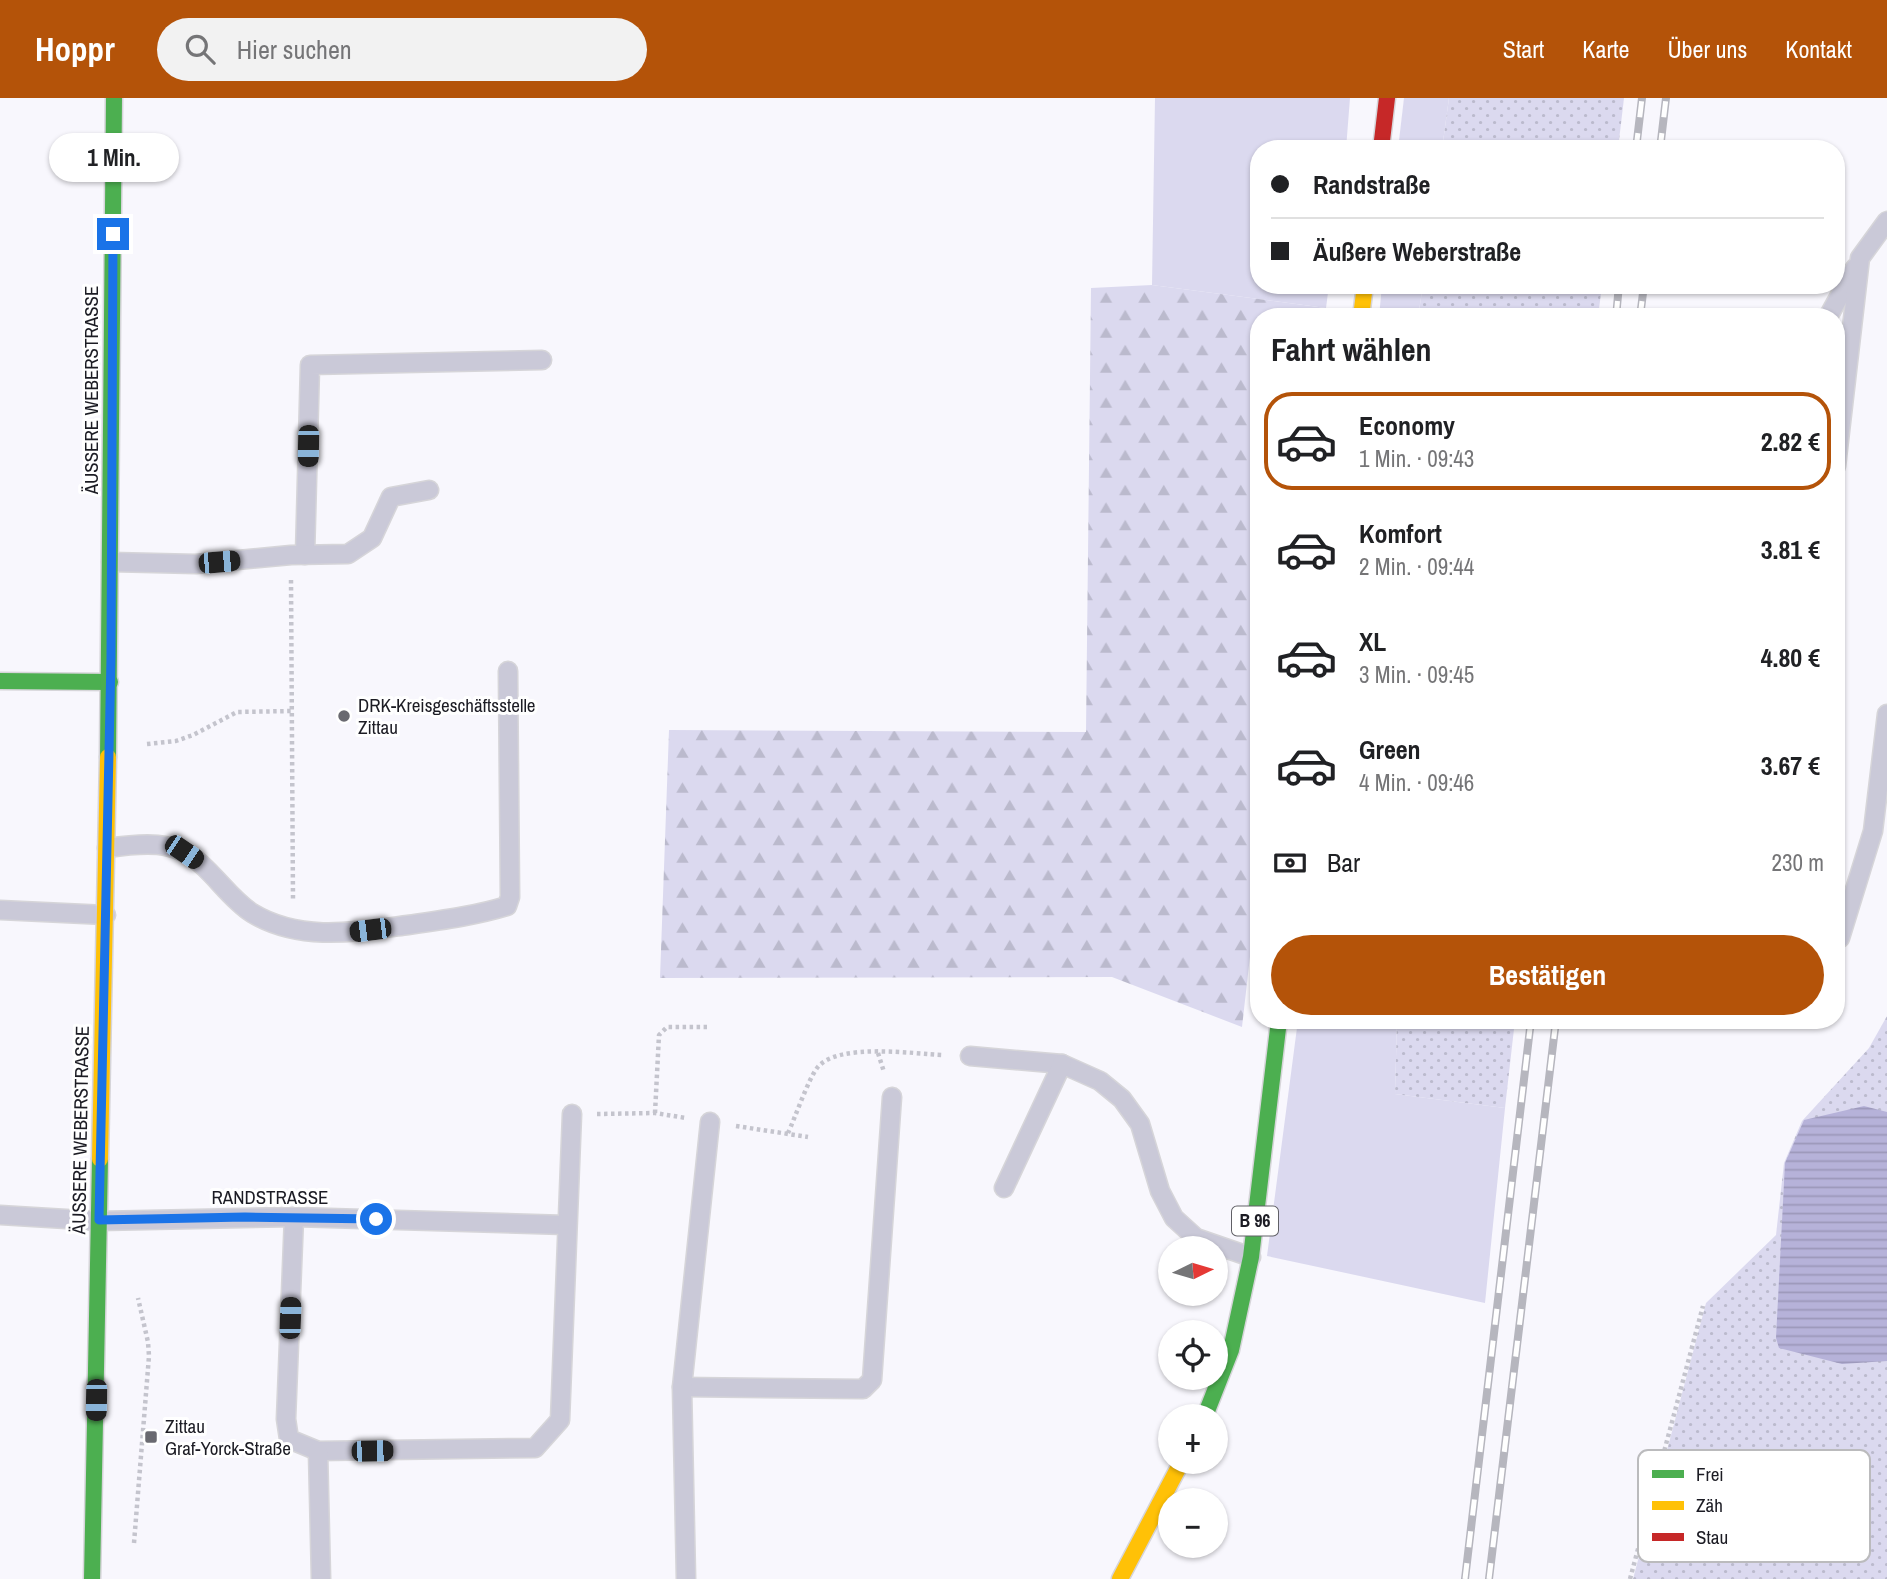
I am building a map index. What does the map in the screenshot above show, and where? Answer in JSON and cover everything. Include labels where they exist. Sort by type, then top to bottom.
[{"type":"main road","name":"ÄUSSERE WEBERSTRASSE","points":[[92,1579],[110,682],[114,98]]},
{"type":"main road","points":[[1382,140],[1387,98]]},
{"type":"main road","points":[[0,681],[110,682]]},
{"type":"main road","name":"B 96","points":[[1210,1404],[1231,1350],[1251,1257],[1278,1029]]},
{"type":"main road","points":[[1119,1579],[1175,1474]]},
{"type":"lane","points":[[1845,286],[1860,258],[1887,221]]},
{"type":"lane","points":[[1845,388],[1860,258]]},
{"type":"lane","points":[[298,555],[310,365],[542,360]]},
{"type":"lane","points":[[111,562],[196,564],[298,555],[348,554],[372,538],[391,497],[429,490]]},
{"type":"lane","points":[[107,848],[164,844],[184,852],[202,864],[228,893],[252,913],[293,929],[309,932],[344,933],[474,916],[507,905],[510,898],[508,671]]},
{"type":"lane","points":[[1845,922],[1873,831],[1887,714]]},
{"type":"lane","points":[[0,910],[106,915]]},
{"type":"lane","points":[[970,1056],[1062,1064],[1100,1081],[1122,1099],[1140,1124],[1160,1191],[1174,1218],[1196,1238],[1251,1257]]},
{"type":"lane","points":[[1004,1188],[1062,1064]]},
{"type":"lane","points":[[682,1387],[844,1390],[863,1389],[872,1380],[892,1097]]},
{"type":"lane","points":[[294,1217],[286,1419],[289,1439],[318,1451],[535,1448],[560,1420],[572,1114]]},
{"type":"lane","points":[[686,1579],[682,1387],[710,1122]]},
{"type":"lane","name":"RANDSTRASSE","points":[[0,1214],[99,1220],[294,1217],[566,1225]]},
{"type":"lane","points":[[318,1451],[321,1579]]},
{"type":"path","points":[[293,929],[293,711],[298,555]]},
{"type":"path","points":[[138,746],[176,741],[237,712],[293,711]]},
{"type":"path","points":[[655,1113],[659,1035],[667,1027],[707,1027]]},
{"type":"path","points":[[788,1133],[817,1068],[831,1057],[849,1052],[970,1056]]},
{"type":"path","points":[[1664,1450],[1703,1306]]},
{"type":"path","points":[[1630,1579],[1638,1549]]},
{"type":"green space","points":[[1155,98],[1350,98],[1347,140],[1250,140],[1250,294],[1328,294],[1326,308],[1152,285]]},
{"type":"green space","points":[[1404,98],[1449,98],[1443,140],[1399,140]]},
{"type":"green space","points":[[1449,98],[1624,98],[1619,140],[1443,140]]},
{"type":"green space","points":[[1152,285],[1326,308],[1250,308],[1250,956],[1242,1027],[1112,977],[660,978],[669,730],[1086,732],[1091,288]]},
{"type":"green space","points":[[1381,294],[1422,294],[1419,308],[1380,308]]},
{"type":"green space","points":[[1422,294],[1601,294],[1599,308],[1419,308]]},
{"type":"green space","points":[[1887,1016],[1887,1579],[1633,1579],[1638,1560],[1870,1562],[1870,1450],[1667,1450],[1706,1303],[1776,1235],[1784,1163],[1802,1121],[1869,1048]]},
{"type":"green space","points":[[1297,1029],[1397,1029],[1395,1094],[1505,1108],[1485,1303],[1267,1256]]},
{"type":"green space","points":[[1397,1029],[1514,1029],[1505,1108],[1395,1094]]},
{"type":"shaded area","points":[[1864,1106],[1887,1112],[1887,1361],[1842,1364],[1779,1348],[1776,1338],[1785,1163],[1804,1120]]},
{"type":"railway","points":[[1637,140],[1642,98]]},
{"type":"railway","points":[[1661,140],[1666,98]]},
{"type":"railway","points":[[1617,308],[1618,294]]},
{"type":"railway","points":[[1641,308],[1643,294]]},
{"type":"railway","points":[[1465,1579],[1530,1029]]},
{"type":"railway","points":[[1489,1579],[1555,1029]]},
{"type":"traffic: fast","points":[[108,757],[114,98]]},
{"type":"traffic: fast","points":[[0,681],[110,682]]},
{"type":"traffic: fast","points":[[1210,1404],[1231,1350],[1251,1257],[1278,1029]]},
{"type":"traffic: fast","points":[[92,1579],[100,1159]]},
{"type":"traffic: slow","points":[[1362,308],[1364,294]]},
{"type":"traffic: slow","points":[[100,1159],[108,757]]},
{"type":"traffic: slow","points":[[1120,1579],[1175,1474]]},
{"type":"traffic: jam","points":[[1382,140],[1387,98]]},
{"type":"place","name":"DRK-Kreisgeschäftsstelle Zittau","points":[[344,716]]},
{"type":"place","name":"Zittau Graf-Yorck-Straße","points":[[151,1437]]},
{"type":"route","points":[[113,234],[111,658],[99,1220],[245,1217],[376,1219]]}]
